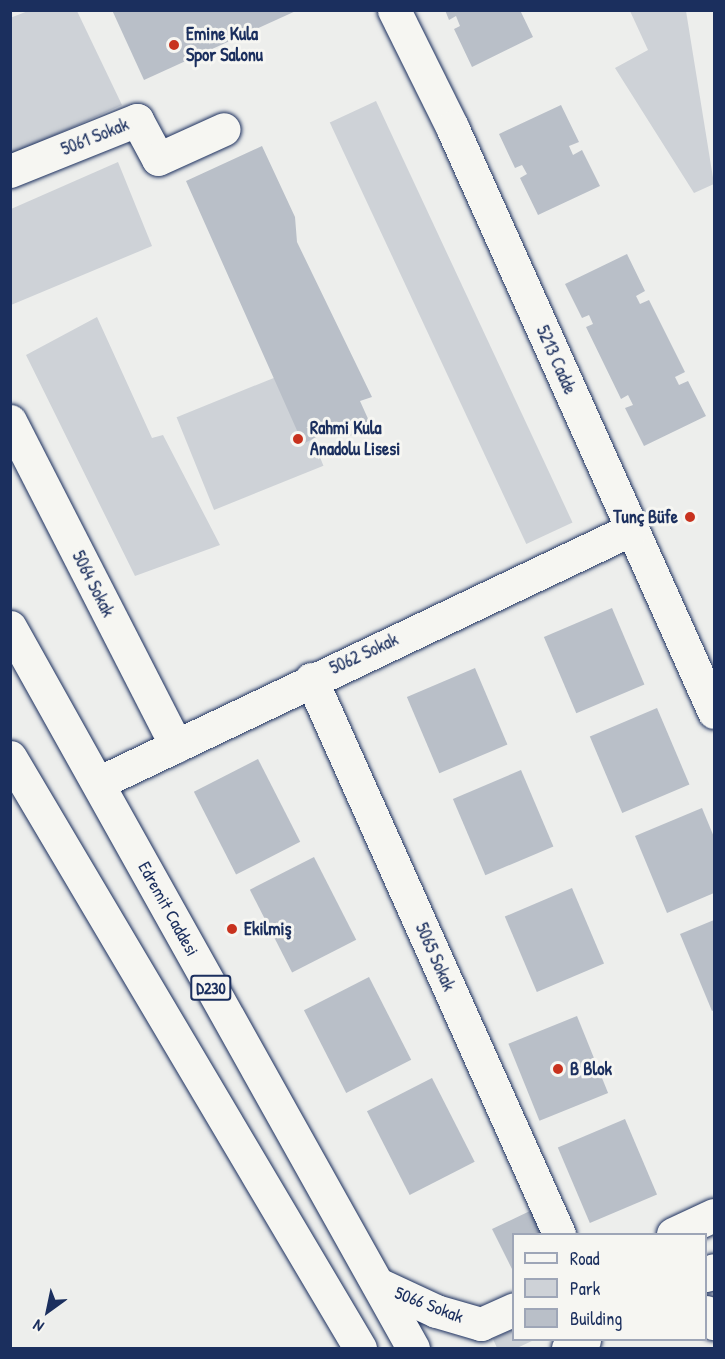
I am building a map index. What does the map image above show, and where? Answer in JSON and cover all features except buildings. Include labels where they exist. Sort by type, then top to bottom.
[{"type":"main road","name":"5213 Cadde","points":[[394,10],[714,712]]},
{"type":"main road","name":"5061 Sokak","points":[[10,171],[137,120],[158,159],[224,129]]},
{"type":"main road","name":"5064 Sokak","points":[[10,421],[176,746]]},
{"type":"main road","name":"5062 Sokak","points":[[98,783],[311,679],[632,529]]},
{"type":"main road","name":"Edremit Caddesi","points":[[10,627],[413,1348]]},
{"type":"main road","name":"5065 Sokak","points":[[311,679],[559,1233]]},
{"type":"main road","points":[[10,757],[360,1348]]},
{"type":"main road","points":[[675,1233],[714,1215]]},
{"type":"main road","name":"5066 Sokak","points":[[378,1284],[436,1311],[481,1324],[512,1309]]},
{"type":"main road","points":[[568,1348],[582,1341]]},
{"type":"green space","points":[[28,11],[77,11],[122,105],[11,155],[10,18]]},
{"type":"green space","points":[[630,11],[686,11],[714,184],[694,193],[615,68],[648,50]]},
{"type":"green space","points":[[376,101],[573,522],[526,544],[330,123]]},
{"type":"green space","points":[[118,162],[152,246],[11,305],[11,209]]},
{"type":"green space","points":[[97,317],[152,438],[163,435],[220,545],[135,576],[26,355]]},
{"type":"green space","points":[[286,373],[323,466],[214,510],[177,417]]},
{"type":"green space","points":[[512,1330],[512,1341],[532,1341],[517,1348],[497,1348],[493,1339]]},
{"type":"place","name":"Emine Kula Spor Salonu","points":[[174,45]]},
{"type":"place","name":"Rahmi Kula Anadolu Lisesi","points":[[298,439]]},
{"type":"place","name":"Tunç Büfe","points":[[690,517]]},
{"type":"place","name":"Ekilmiş","points":[[232,929]]},
{"type":"place","name":"B Blok","points":[[558,1069]]}]
